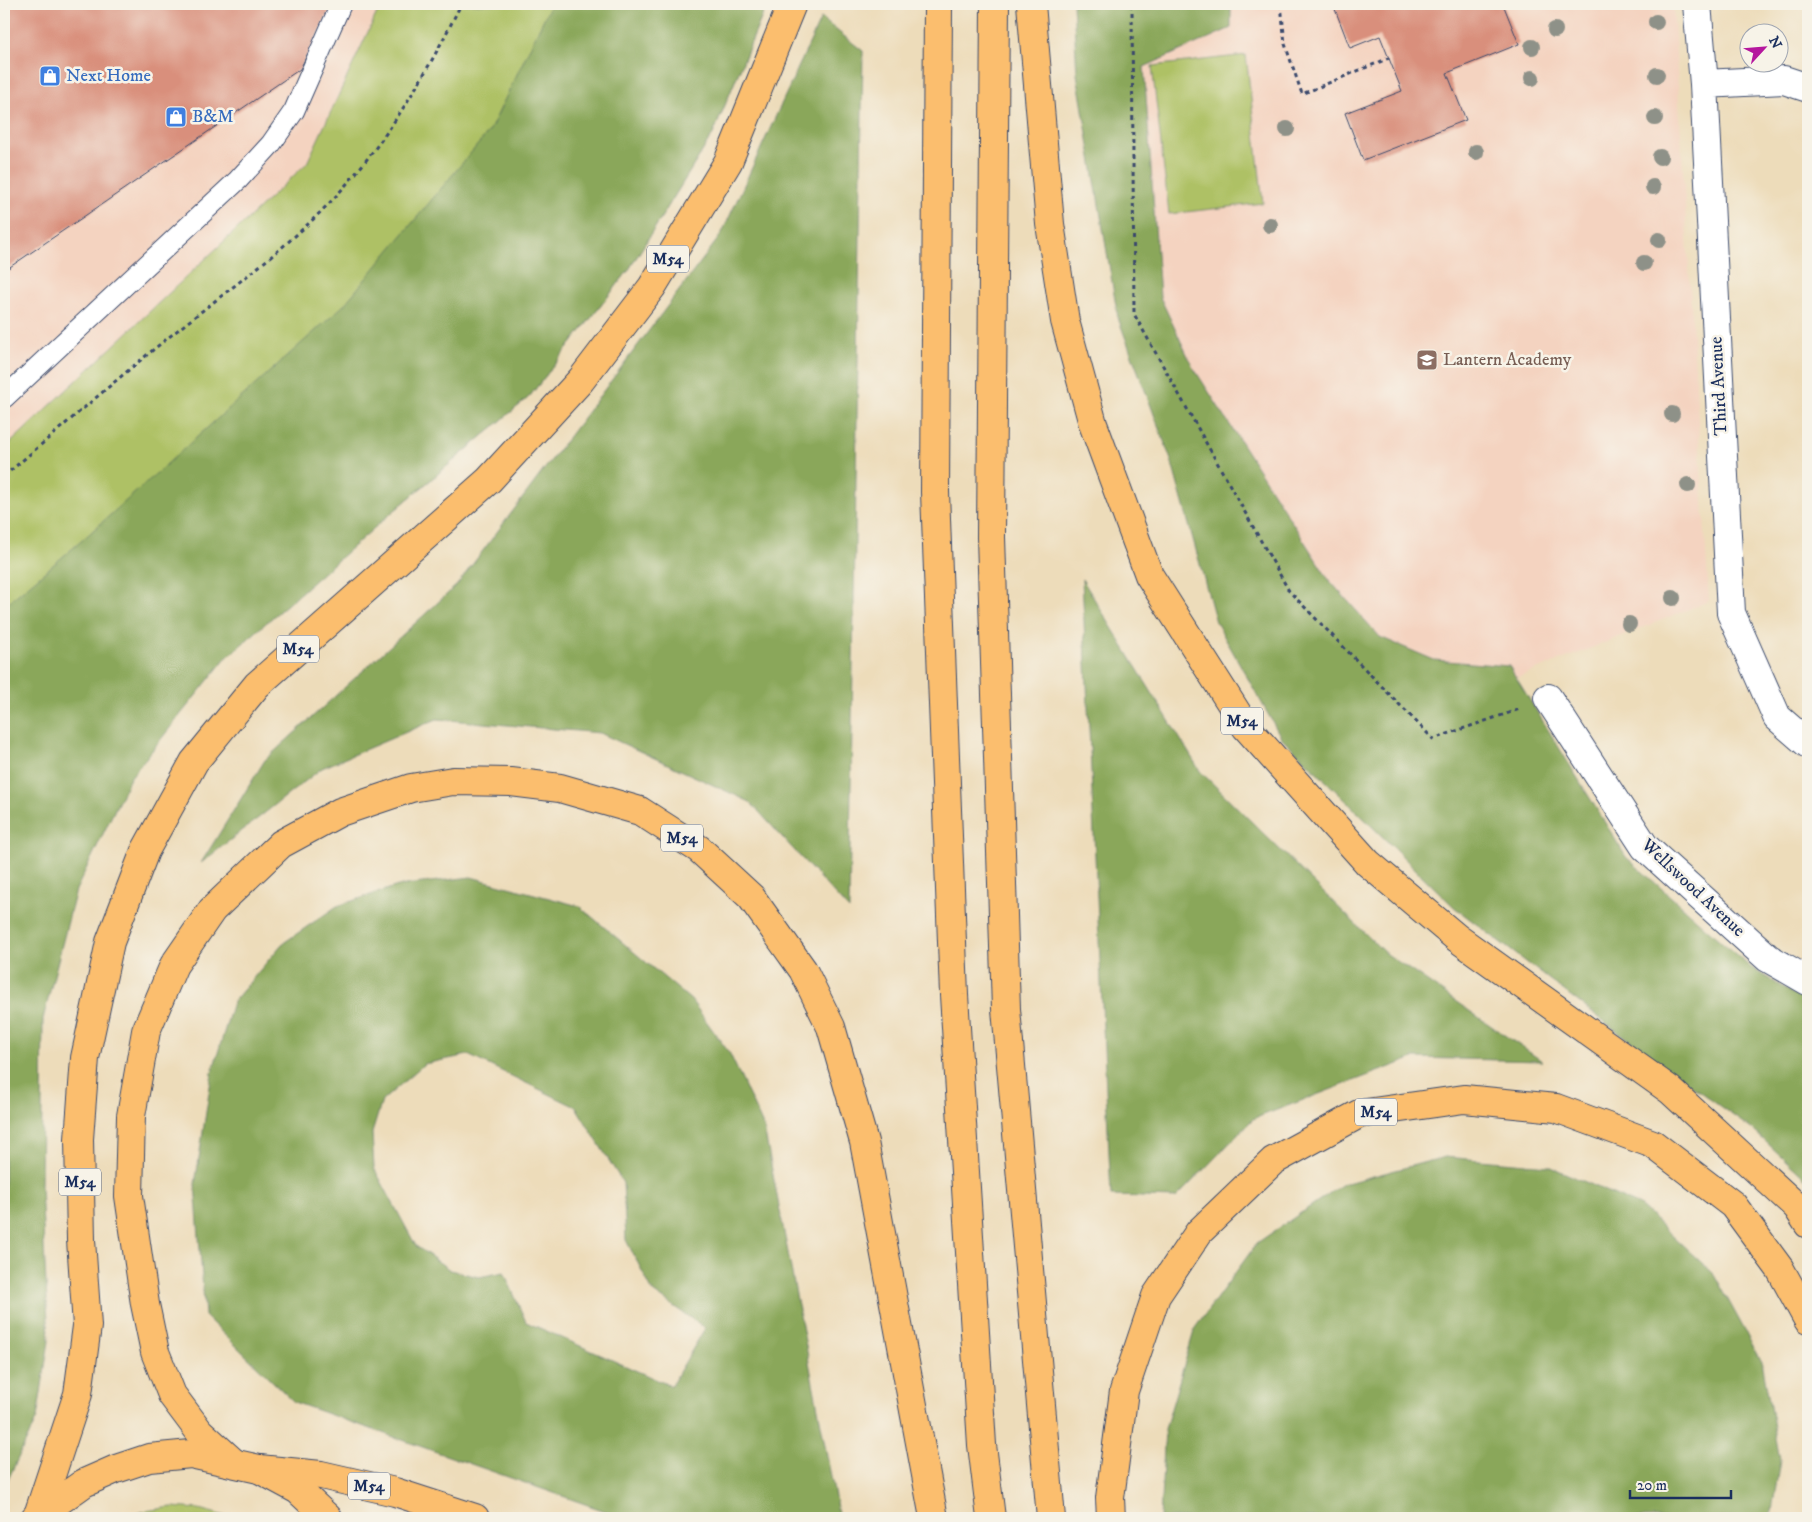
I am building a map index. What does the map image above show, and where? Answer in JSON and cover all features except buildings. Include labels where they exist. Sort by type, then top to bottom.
[{"type":"main road","name":"M54","points":[[36,1516],[78,1394],[87,1326],[81,1240],[79,1139],[85,1058],[110,942],[145,851],[194,762],[257,685],[489,480],[581,380],[652,287],[728,162],[792,4]]},
{"type":"main road","points":[[938,4],[934,492],[954,995],[982,1446],[991,1518]]},
{"type":"main road","points":[[995,4],[991,536],[1006,1009],[1051,1518]]},
{"type":"main road","name":"M54","points":[[1032,4],[1050,224],[1065,320],[1092,424],[1149,575],[1246,727],[1368,863],[1458,938],[1670,1090],[1797,1207],[1808,1224]]},
{"type":"main road","name":"M54","points":[[232,1461],[199,1431],[172,1395],[155,1352],[147,1314],[129,1196],[131,1116],[146,1031],[174,965],[212,910],[281,844],[340,812],[411,788],[453,781],[511,782],[560,788],[640,811],[699,849],[751,897],[803,970],[830,1027],[864,1142],[934,1518]]},
{"type":"main road","name":"M54","points":[[1111,1518],[1110,1498],[1124,1391],[1156,1296],[1199,1232],[1273,1161],[1359,1114],[1464,1099],[1547,1107],[1556,1108],[1653,1144],[1732,1205],[1780,1269],[1808,1320]]},
{"type":"main road","points":[[36,1516],[84,1483],[149,1458],[190,1454],[232,1461],[259,1469],[298,1490],[328,1518]]},
{"type":"main road","name":"M54","points":[[259,1469],[321,1475],[385,1490],[475,1518]]},
{"type":"street","name":"Third Avenue","points":[[1697,4],[1704,84],[1731,613],[1777,717],[1808,744]]},
{"type":"street","points":[[1704,84],[1784,80],[1808,88]]},
{"type":"street","name":"Wellswood Avenue","points":[[1548,698],[1645,847],[1768,958],[1808,981]]},
{"type":"lane","points":[[4,398],[238,180],[271,144],[294,111],[341,4]]},
{"type":"path","points":[[4,476],[168,338],[276,254],[336,196],[398,118],[441,46],[462,4]]},
{"type":"path","points":[[1132,4],[1134,314],[1289,591],[1433,740],[1548,698]]},
{"type":"path","points":[[1280,4],[1285,44],[1302,94],[1389,58]]},
{"type":"shaded area","points":[[4,4],[381,4],[307,163],[4,449]]},
{"type":"shaded area","name":"Lantern Academy","points":[[1132,4],[1673,4],[1709,601],[1414,719],[1134,314]]},
{"type":"green space","points":[[381,4],[767,4],[713,134],[628,271],[529,397],[389,515],[4,639],[4,449],[307,163]]},
{"type":"green space","points":[[551,4],[767,4],[713,134],[628,271],[529,397],[389,515],[225,659],[130,778],[76,890],[43,1019],[41,1188],[49,1341],[37,1418],[4,1488],[4,606],[79,543],[343,306],[490,130]]},
{"type":"green space","points":[[1073,4],[1231,4],[1231,28],[1144,67],[1160,297],[1193,367],[1329,580],[1380,637],[1434,660],[1509,666],[1626,857],[1750,967],[1808,1003],[1808,1181],[1753,1130],[1639,1048],[1454,907],[1281,737],[1216,622],[1171,460],[1118,318],[1077,74]]},
{"type":"green space","points":[[821,18],[863,51],[849,910],[750,802],[600,733],[437,719],[322,768],[201,863],[265,760],[457,585],[721,235]]},
{"type":"green space","points":[[1246,55],[1263,203],[1169,214],[1152,66]]},
{"type":"green space","points":[[1082,579],[1200,771],[1384,952],[1542,1061],[1414,1058],[1253,1119],[1176,1198],[1111,1196]]},
{"type":"green space","points":[[471,877],[579,906],[691,1000],[730,1054],[764,1128],[839,1518],[625,1518],[294,1402],[205,1316],[195,1184],[212,1073],[233,1002],[282,944],[337,906],[398,886]],"holes":[[[468,1055],[576,1107],[623,1183],[626,1240],[653,1292],[705,1328],[671,1386],[526,1322],[504,1272],[479,1277],[450,1270],[416,1246],[374,1168],[372,1133],[382,1101],[424,1064]]]},
{"type":"green space","points":[[1445,1157],[1549,1166],[1640,1206],[1714,1274],[1762,1362],[1780,1460],[1771,1518],[1160,1518],[1165,1429],[1195,1328],[1257,1243],[1343,1184]]},
{"type":"green space","points":[[172,1507],[199,1509],[232,1518],[120,1518],[145,1511]]},
{"type":"place","name":"Next Home","points":[[50,76]]},
{"type":"place","name":"B&M","points":[[176,117]]},
{"type":"place","name":"Lantern Academy","points":[[1427,360]]}]
